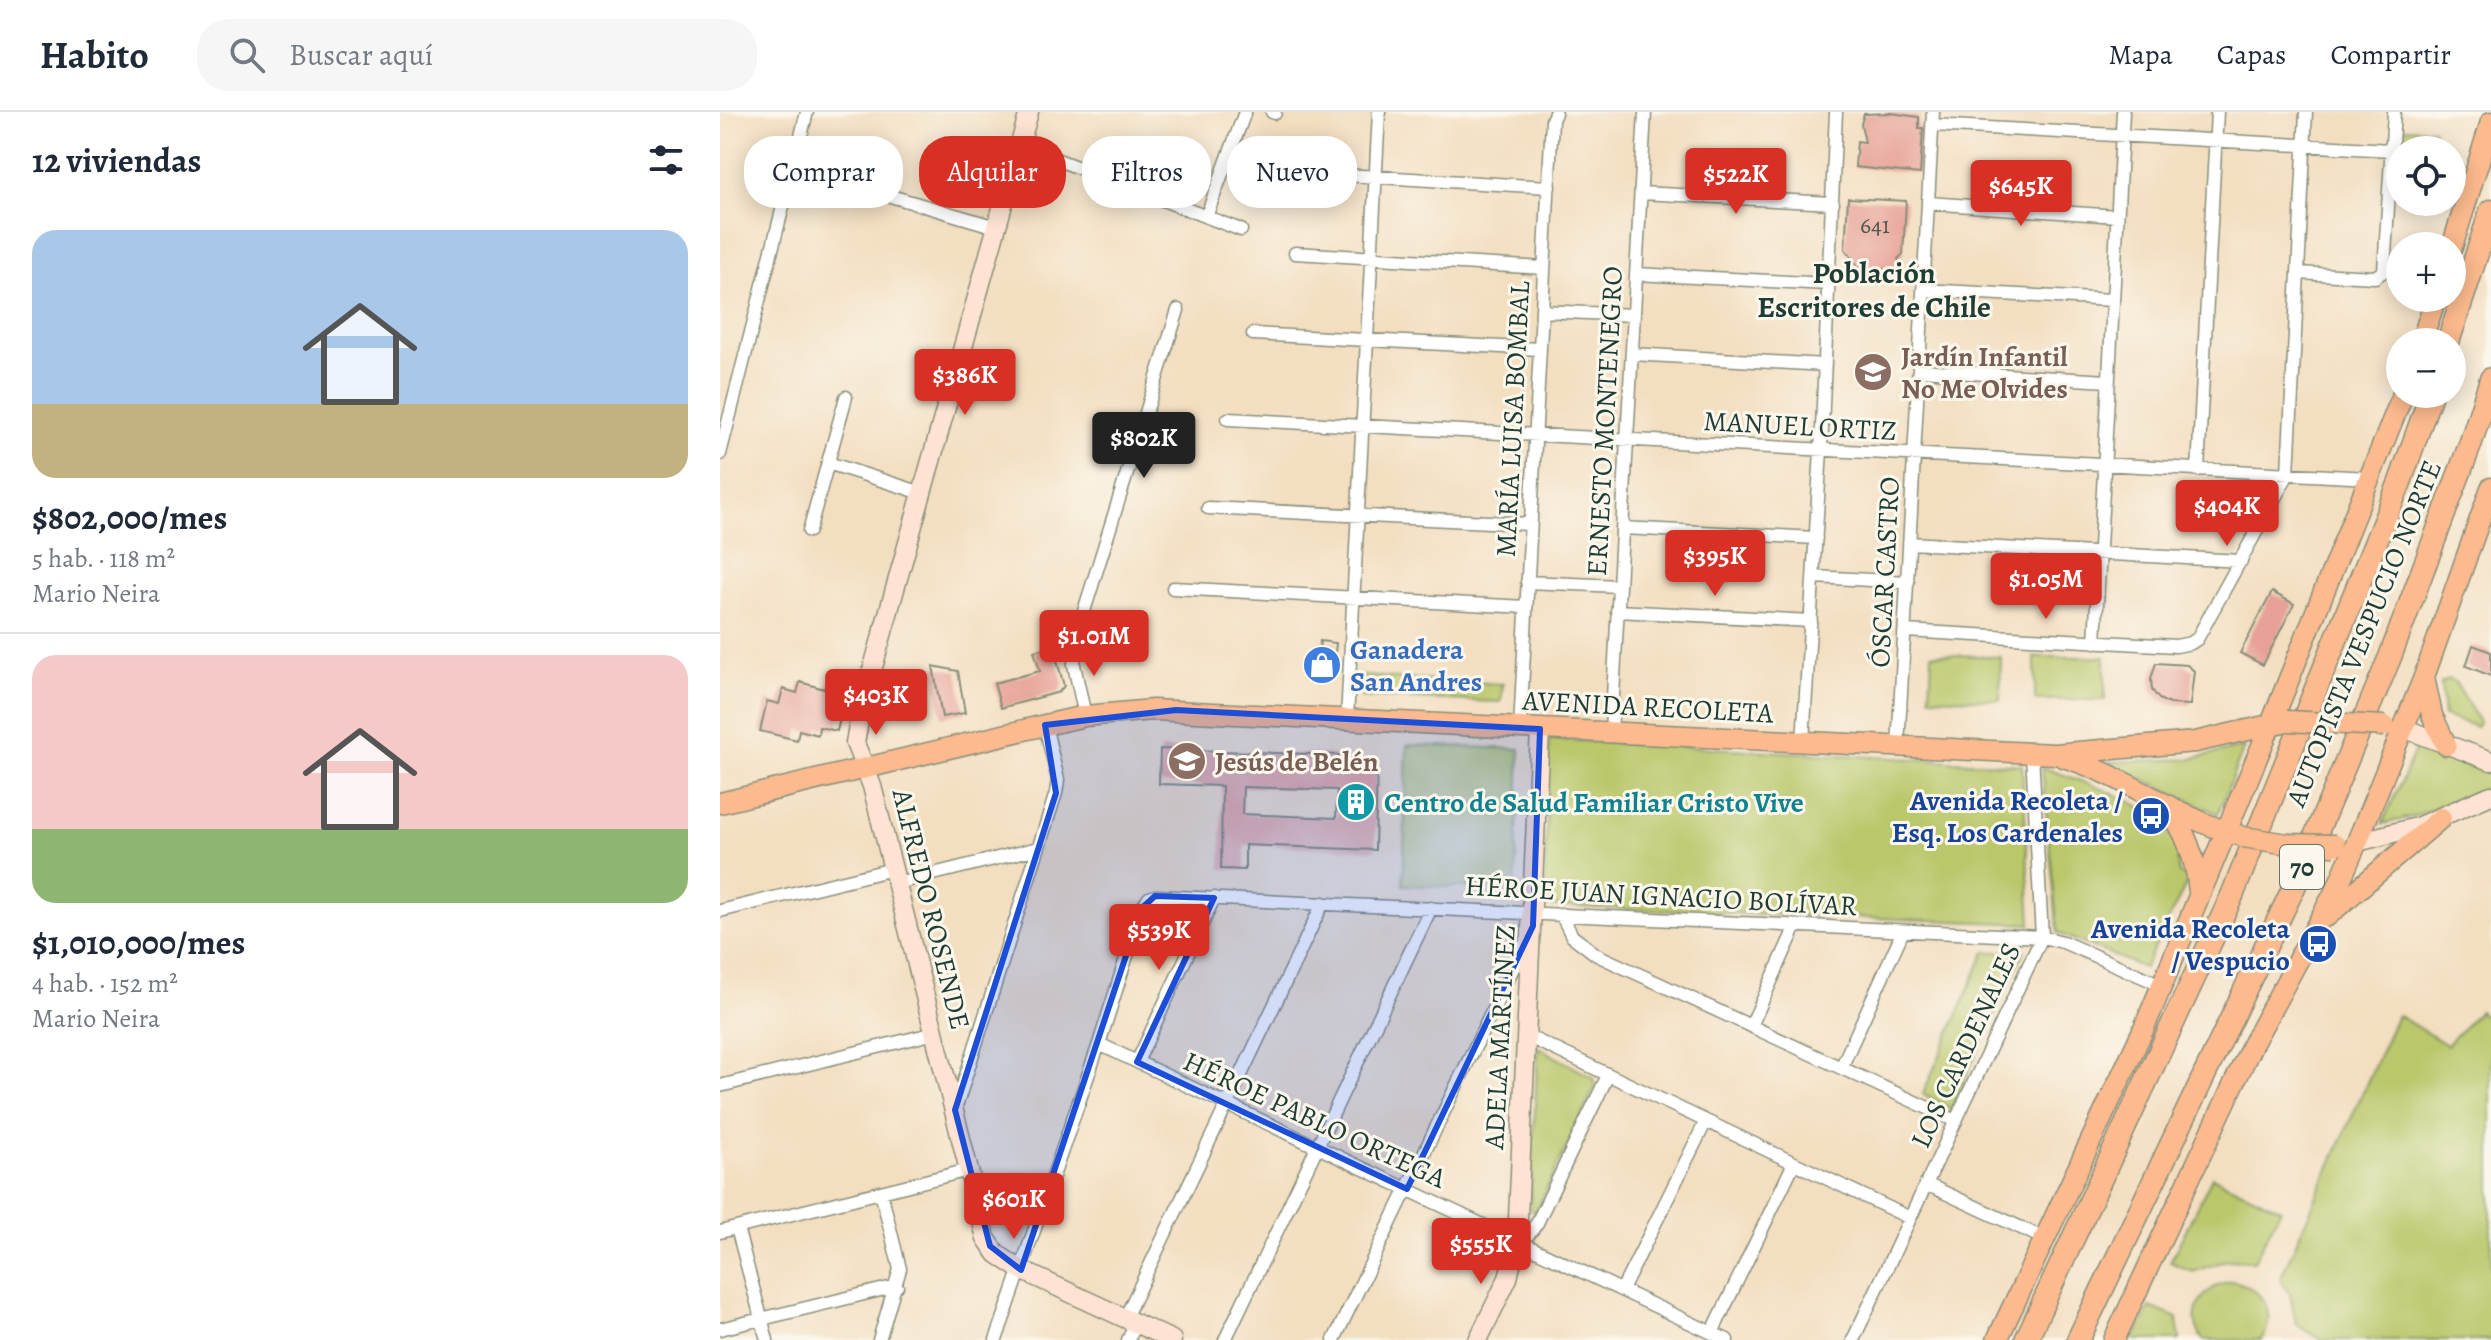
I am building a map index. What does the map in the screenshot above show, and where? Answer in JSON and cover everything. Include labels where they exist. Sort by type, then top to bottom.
[{"type":"highway","points":[[2453,328],[2491,211]]},
{"type":"highway","name":"AUTOPISTA VESPUCIO NORTE","points":[[2078,1340],[2294,887],[2390,657],[2470,445],[2491,379]]},
{"type":"highway","name":"AUTOPISTA VESPUCIO NORTE","points":[[2026,1340],[2231,898],[2400,482],[2426,408]]},
{"type":"main road","points":[[2457,232],[2491,122]]},
{"type":"main road","points":[[1997,1340],[2122,1075],[2199,892],[2234,834],[2398,408]]},
{"type":"main road","points":[[2114,1340],[2253,1043],[2318,924],[2357,842],[2394,727],[2424,677],[2490,495]]},
{"type":"main road","points":[[2424,677],[2432,715],[2446,745]]},
{"type":"main road","name":"AVENIDA RECOLETA","points":[[720,803],[1085,716],[1164,710],[2055,754],[2186,743],[2279,722],[2394,727]]},
{"type":"main road","name":"AVENIDA RECOLETA","points":[[2055,754],[2099,769],[2234,834],[2288,844],[2357,842]]},
{"type":"main road","points":[[2162,801],[2180,825],[2192,851],[2199,892]]},
{"type":"main road","points":[[2318,924],[2441,818]]},
{"type":"street","points":[[800,136],[807,112]]},
{"type":"street","name":"ALFREDO ROSENDE","points":[[1022,136],[1029,112]]},
{"type":"street","points":[[1206,217],[1245,112]]},
{"type":"street","points":[[1347,719],[1379,112]]},
{"type":"street","name":"MARÍA LUISA BOMBAL","points":[[1530,728],[1527,582],[1552,120],[1555,112]]},
{"type":"street","name":"ERNESTO MONTENEGRO","points":[[1611,733],[1645,112]]},
{"type":"street","points":[[1803,742],[1821,450],[1836,112]]},
{"type":"street","points":[[2095,642],[2123,112]]},
{"type":"street","points":[[2198,470],[2217,112]]},
{"type":"street","points":[[1905,631],[2176,646],[2191,643],[2201,633],[2288,474],[2306,112]]},
{"type":"street","points":[[2392,136],[2394,112]]},
{"type":"street","points":[[1932,118],[2122,136],[2386,150]]},
{"type":"street","name":"ÓSCAR CASTRO","points":[[1898,747],[1932,118]]},
{"type":"street","points":[[1066,163],[1241,230]]},
{"type":"street","points":[[1357,175],[1549,187]]},
{"type":"street","points":[[1641,193],[1833,203]]},
{"type":"street","points":[[903,200],[996,227]]},
{"type":"street","points":[[1928,203],[2117,216]]},
{"type":"street","points":[[720,454],[782,208]]},
{"type":"street","name":"ALFREDO ROSENDE","points":[[1001,208],[856,730],[856,751],[865,767],[895,876],[986,1238],[997,1254],[1021,1270],[1130,1327],[1172,1340]]},
{"type":"street","points":[[2298,273],[2375,277],[2382,274],[2385,268],[2388,216]]},
{"type":"street","points":[[1295,253],[1544,268]]},
{"type":"street","points":[[1636,274],[1829,284]]},
{"type":"street","points":[[1923,290],[2113,300]]},
{"type":"street","points":[[1085,716],[1074,665],[1075,640],[1178,310]]},
{"type":"street","points":[[1542,311],[1634,315]]},
{"type":"street","points":[[1253,334],[1540,349]]},
{"type":"street","points":[[1632,354],[1825,365]]},
{"type":"street","points":[[1919,370],[2108,381]]},
{"type":"street","points":[[809,531],[846,397]]},
{"type":"street","name":"MANUEL ORTIZ","points":[[1228,419],[2370,478]]},
{"type":"street","points":[[828,463],[922,493]]},
{"type":"street","points":[[1208,508],[1530,524]]},
{"type":"street","points":[[1622,528],[1816,538]]},
{"type":"street","points":[[1909,543],[2241,561]]},
{"type":"street","points":[[1814,577],[1908,582]]},
{"type":"street","points":[[1527,582],[1619,586]]},
{"type":"street","points":[[1173,588],[1526,607]]},
{"type":"street","points":[[1617,611],[1811,621]]},
{"type":"street","points":[[955,1110],[1058,788],[1045,725]]},
{"type":"street","name":"AVENIDA RECOLETA","points":[[2394,727],[2491,761]]},
{"type":"street","name":"ADELA MARTÍNEZ","points":[[1479,1340],[1508,1278],[1517,1240],[1533,920],[1530,728]]},
{"type":"street","name":"LOS CARDENALES","points":[[1853,1340],[2042,937],[2032,753]]},
{"type":"street","name":"AVENIDA RECOLETA","points":[[2357,842],[2393,835],[2491,795]]},
{"type":"street","points":[[720,911],[1038,848]]},
{"type":"street","name":"HÉROE JUAN IGNACIO BOLÍVAR","points":[[1099,1044],[1142,908],[1149,898],[1162,895],[1431,908],[1533,920],[1561,914],[2042,937],[2063,942],[2161,985]]},
{"type":"street","points":[[1137,1062],[1214,898]]},
{"type":"street","points":[[1130,1327],[1227,1104],[1323,903]]},
{"type":"street","points":[[1225,1340],[1431,908]]},
{"type":"street","points":[[1561,914],[1572,936],[1597,955],[1956,1121]]},
{"type":"street","points":[[1334,1340],[1533,920]]},
{"type":"street","points":[[1751,1026],[1796,926]]},
{"type":"street","points":[[1841,1068],[1903,931]]},
{"type":"street","points":[[720,1084],[935,1033]]},
{"type":"street","points":[[1527,1036],[1910,1218]]},
{"type":"street","points":[[996,1340],[1099,1044]]},
{"type":"street","name":"HÉROE PABLO ORTEGA","points":[[1099,1044],[1727,1340]]},
{"type":"street","points":[[1517,1240],[1529,1234],[1537,1223],[1608,1075]]},
{"type":"street","points":[[1622,1290],[1706,1121]]},
{"type":"street","points":[[1712,1333],[1794,1163]]},
{"type":"street","points":[[720,1232],[969,1170]]},
{"type":"street","points":[[1926,1184],[2045,1239]]},
{"type":"street","points":[[879,1340],[897,1286],[899,1262],[881,1192]]},
{"type":"street","points":[[737,1228],[767,1340]]},
{"type":"street","points":[[720,1329],[897,1286]]},
{"type":"highlighted area","points":[[1176,710],[1540,729],[1533,926],[1407,1189],[1137,1062],[1214,898],[1155,896],[1142,908],[1021,1270],[990,1246],[955,1110],[1056,793],[1045,725]]},
{"type":"green space","points":[[2402,128],[2434,129],[2434,136],[2402,136]]},
{"type":"green space","points":[[1932,654],[2001,657],[2000,700],[1930,697]]},
{"type":"green space","points":[[2035,657],[2105,657],[2105,700],[2035,700]]},
{"type":"green space","points":[[1361,676],[1503,684],[1501,702],[1361,697]]},
{"type":"green space","points":[[2450,679],[2455,682],[2479,722],[2477,727],[2444,716],[2441,683]]},
{"type":"green space","points":[[1549,739],[2022,765],[2031,924],[1544,906]]},
{"type":"green space","points":[[1407,745],[1520,749],[1515,889],[1403,885]]},
{"type":"green space","points":[[2244,747],[2218,814],[2107,762],[2190,759]]},
{"type":"green space","points":[[2416,748],[2491,773],[2491,786],[2412,817],[2382,824]]},
{"type":"green space","points":[[2042,767],[2137,805],[2167,829],[2175,843],[2179,874],[2190,877],[2144,968],[2058,933]]},
{"type":"green space","points":[[2024,951],[1951,1109],[1923,1094],[1985,952]]},
{"type":"green space","points":[[2479,1011],[2491,1023],[2491,1340],[2322,1340],[2296,1324],[2290,1294],[2280,1279],[2397,1015],[2447,1045]]},
{"type":"green space","points":[[1538,1047],[1593,1078],[1595,1087],[1535,1214],[1530,1207]]},
{"type":"green space","points":[[2212,1177],[2281,1209],[2254,1261],[2227,1260],[2193,1272],[2170,1262]]},
{"type":"green space","points":[[2232,1281],[2251,1289],[2264,1302],[2268,1320],[2266,1330],[2261,1340],[2203,1340],[2196,1320],[2200,1302],[2213,1289]]},
{"type":"green space","points":[[2150,1307],[2177,1318],[2180,1340],[2134,1340]]},
{"type":"building","points":[[1891,113],[1919,117],[1919,128],[1923,128],[1920,174],[1855,167],[1857,141],[1865,142],[1861,124],[1864,114]]},
{"type":"building","points":[[1848,198],[1906,201],[1903,254],[1898,259],[1901,265],[1897,272],[1859,267],[1845,249]]},
{"type":"building","points":[[2272,592],[2294,604],[2263,665],[2240,653]]},
{"type":"building","points":[[1320,641],[1336,643],[1333,672],[1311,671],[1313,651],[1319,651]]},
{"type":"building","points":[[2473,645],[2491,652],[2491,676],[2466,666]]},
{"type":"building","points":[[1053,646],[1064,686],[1059,692],[1001,708],[994,683],[1040,671],[1034,651]]},
{"type":"building","points":[[2156,663],[2187,665],[2194,671],[2190,705],[2169,704],[2159,699],[2152,690],[2151,679]]},
{"type":"building","points":[[933,666],[958,671],[965,713],[942,717]]},
{"type":"building","points":[[800,682],[824,689],[829,682],[848,686],[837,731],[819,727],[818,735],[799,730],[797,740],[760,731],[767,701],[779,704],[783,689],[797,693]]},
{"type":"building","name":"Centro de Salud Familiar Cristo Vive","points":[[1160,749],[1339,755],[1339,759],[1377,760],[1375,850],[1245,845],[1245,870],[1221,869],[1222,786],[1159,784]],"holes":[[[1243,787],[1337,790],[1336,818],[1242,814]]]},
{"type":"place","name":"Jardín Infantil No Me Olvides","points":[[1873,372]]},
{"type":"place","name":"Ganadera San Andres","points":[[1322,665]]},
{"type":"place","name":"Jesús de Belén","points":[[1187,761]]},
{"type":"place","name":"Centro de Salud Familiar Cristo Vive","points":[[1356,802]]},
{"type":"place","name":"Avenida Recoleta / Esq. Los Cardenales","points":[[2151,816]]},
{"type":"place","name":"Avenida Recoleta / Vespucio","points":[[2318,944]]},
{"type":"district","name":"Población Escritores de Chile","points":[[1874,290]]}]
